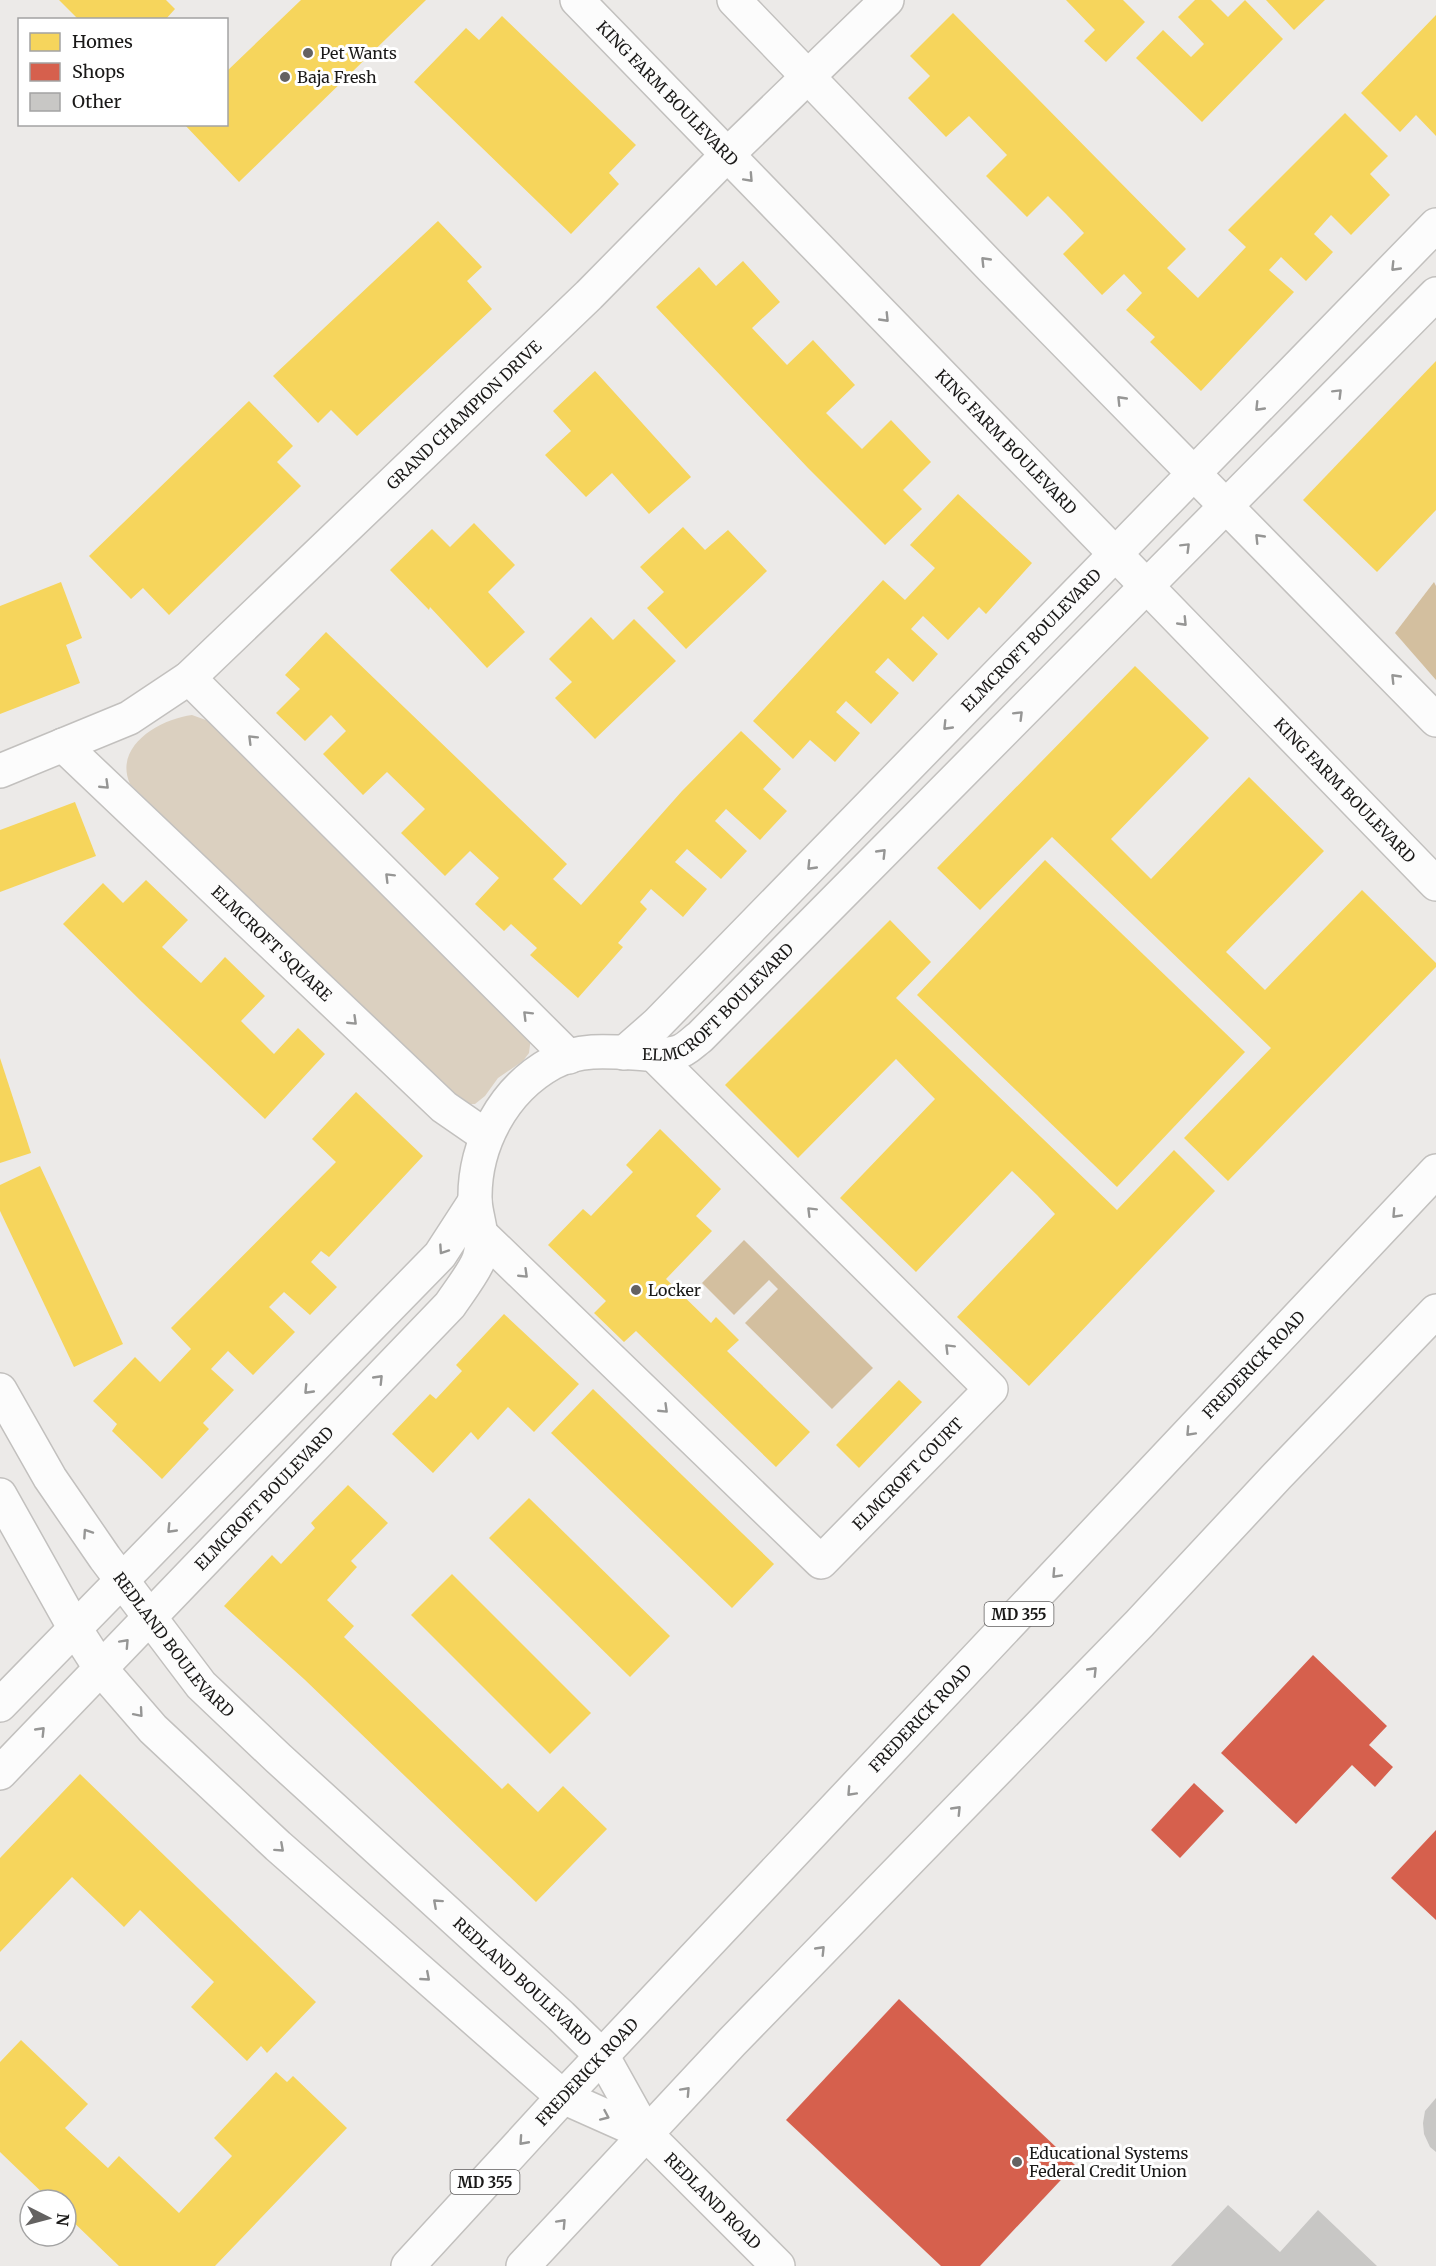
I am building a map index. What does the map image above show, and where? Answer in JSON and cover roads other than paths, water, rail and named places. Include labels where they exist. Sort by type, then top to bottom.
[{"type":"street","name":"KING FARM BOULEVARD","points":[[577,0],[1436,884]]},
{"type":"street","points":[[734,0],[992,268],[1436,720]]},
{"type":"street","name":"GRAND CHAMPION DRIVE","points":[[0,771],[129,718],[189,678],[573,310],[727,155],[887,0]]},
{"type":"street","name":"ELMCROFT BOULEVARD","points":[[639,1054],[657,1024],[1436,225]]},
{"type":"street","name":"ELMCROFT BOULEVARD","points":[[0,1773],[450,1305],[479,1258],[482,1234],[475,1201],[478,1168],[486,1136],[507,1102],[552,1063],[568,1057],[596,1050],[664,1055],[680,1052],[700,1037],[1436,294]]},
{"type":"street","points":[[189,678],[568,1057]]},
{"type":"street","name":"ELMCROFT SQUARE","points":[[63,745],[444,1107],[486,1136]]},
{"type":"street","name":"ELMCROFT COURT","points":[[482,1234],[821,1562],[991,1389],[639,1054]]},
{"type":"street","name":"FREDERICK ROAD","points":[[408,2266],[563,2097],[1436,1171]]},
{"type":"street","name":"ELMCROFT BOULEVARD","points":[[0,1704],[440,1255],[475,1201]]},
{"type":"street","points":[[523,2266],[740,2034],[1139,1624],[1436,1311]]},
{"type":"street","name":"REDLAND BOULEVARD","points":[[0,1390],[50,1478],[121,1581],[201,1685],[603,2057],[646,2134]]},
{"type":"street","points":[[0,1496],[74,1627],[101,1669],[153,1729],[278,1846],[563,2097],[646,2134]]},
{"type":"street","name":"REDLAND ROAD","points":[[646,2134],[778,2266]]},
{"type":"place","name":"Pet Wants","points":[[308,53]]},
{"type":"place","name":"Baja Fresh","points":[[285,77]]},
{"type":"place","name":"Locker","points":[[636,1290]]},
{"type":"place","name":"Educational Systems Federal Credit Union","points":[[1017,2162]]}]
